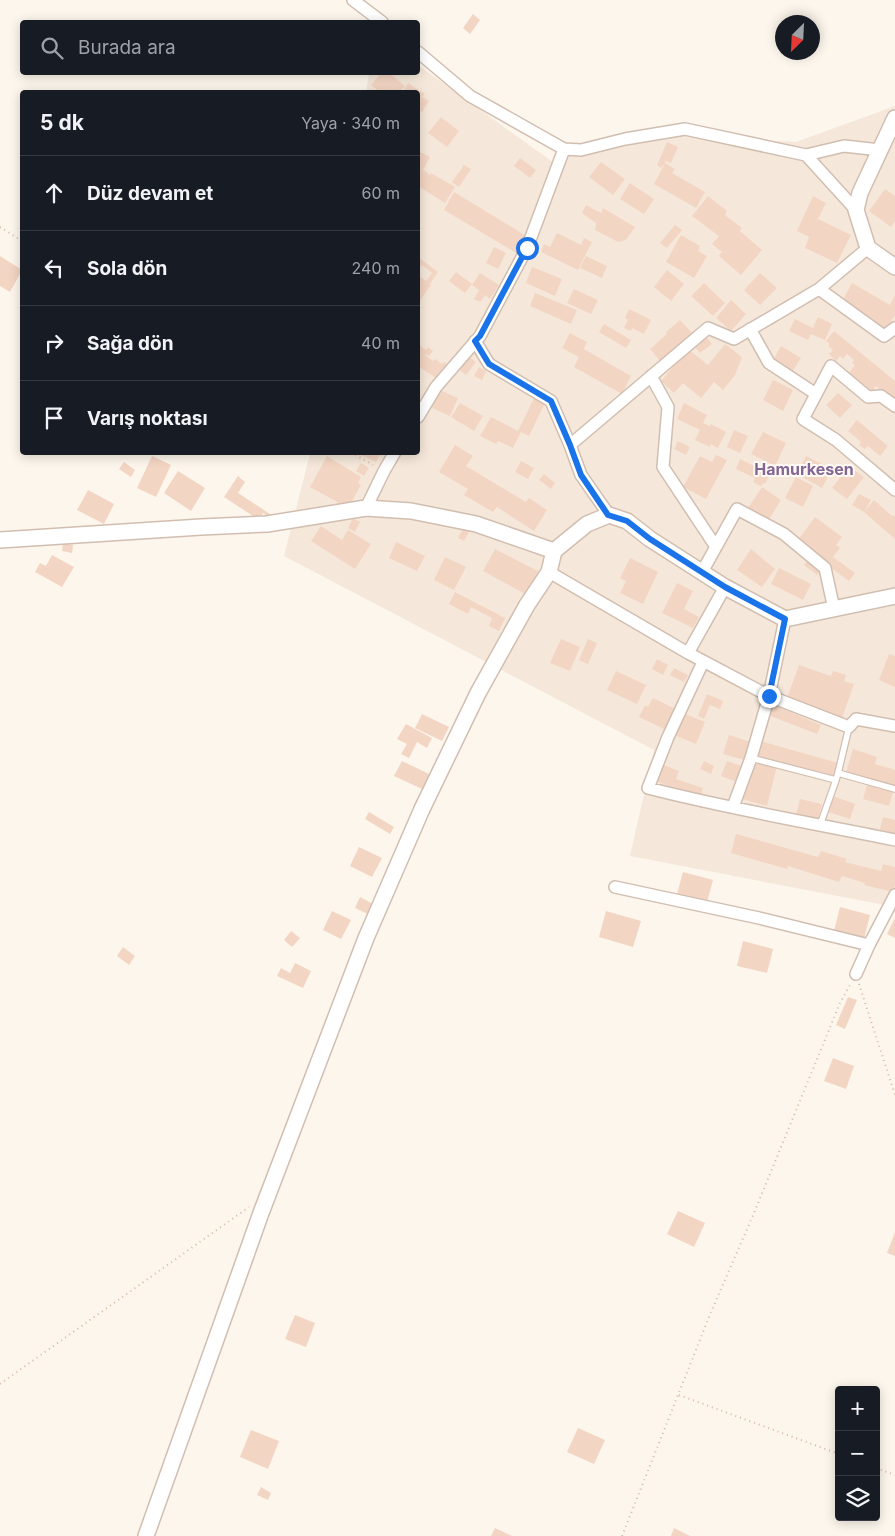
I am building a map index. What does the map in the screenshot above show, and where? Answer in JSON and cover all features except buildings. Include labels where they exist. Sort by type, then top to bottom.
[{"type":"street","points":[[353,0],[379,20]]},
{"type":"street","points":[[420,54],[470,96],[564,150],[581,150],[625,139],[685,129],[806,155],[844,146],[880,150]]},
{"type":"street","points":[[856,210],[860,193],[895,118]]},
{"type":"street","points":[[420,414],[436,387],[480,336],[527,248],[564,150]]},
{"type":"street","points":[[806,155],[856,210],[868,248],[895,267]]},
{"type":"street","points":[[570,445],[708,328],[734,339],[819,289],[868,248]]},
{"type":"street","points":[[819,289],[884,336],[895,328]]},
{"type":"street","points":[[750,329],[769,363],[816,394]]},
{"type":"street","points":[[475,341],[489,364],[551,401],[581,475],[608,515],[627,521],[650,539],[725,587],[785,619],[895,596]]},
{"type":"street","points":[[895,406],[881,396],[868,397],[831,366],[802,419],[836,440],[895,490]]},
{"type":"street","points":[[651,376],[668,407],[663,467],[716,547]]},
{"type":"street","points":[[366,508],[393,455]]},
{"type":"street","points":[[0,540],[267,524],[366,508],[411,511],[476,524],[554,551]]},
{"type":"street","points":[[702,572],[737,508],[784,534],[825,568],[834,609]]},
{"type":"street","points":[[146,1536],[269,1193],[366,938],[422,810],[478,693],[527,605],[549,572],[554,551],[587,524],[608,515]]},
{"type":"street","points":[[549,572],[703,662],[769,696],[848,727],[856,719],[895,726]]},
{"type":"street","points":[[688,653],[725,587]]},
{"type":"street","points":[[733,808],[751,758],[769,696],[785,619]]},
{"type":"street","points":[[703,662],[668,737],[648,788],[705,803],[895,840]]},
{"type":"street","points":[[615,887],[759,918],[869,945]]},
{"type":"street","points":[[856,974],[895,895]]},
{"type":"lane","points":[[820,825],[837,776],[848,727]]},
{"type":"lane","points":[[751,758],[895,789]]},
{"type":"path","points":[[0,227],[20,241]]},
{"type":"path","points":[[356,455],[384,472]]},
{"type":"path","points":[[856,974],[895,1095]]},
{"type":"path","points":[[622,1536],[711,1312],[758,1204],[840,1003],[856,974]]},
{"type":"path","points":[[0,1384],[269,1193]]},
{"type":"path","points":[[679,1395],[835,1453]]},
{"type":"path","points":[[880,1469],[895,1475]]},
{"type":"shaded area","points":[[420,66],[557,165],[587,141],[684,135],[796,142],[895,106],[895,907],[630,856],[654,750],[284,556],[310,455],[420,455],[420,90],[366,90],[369,75],[420,75]]},
{"type":"district","name":"Hamurkesen","points":[[804,469]]},
{"type":"route","points":[[527,248],[480,336],[475,341],[489,364],[551,401],[581,475],[608,515],[627,521],[650,539],[725,587],[785,619],[769,696]]}]
